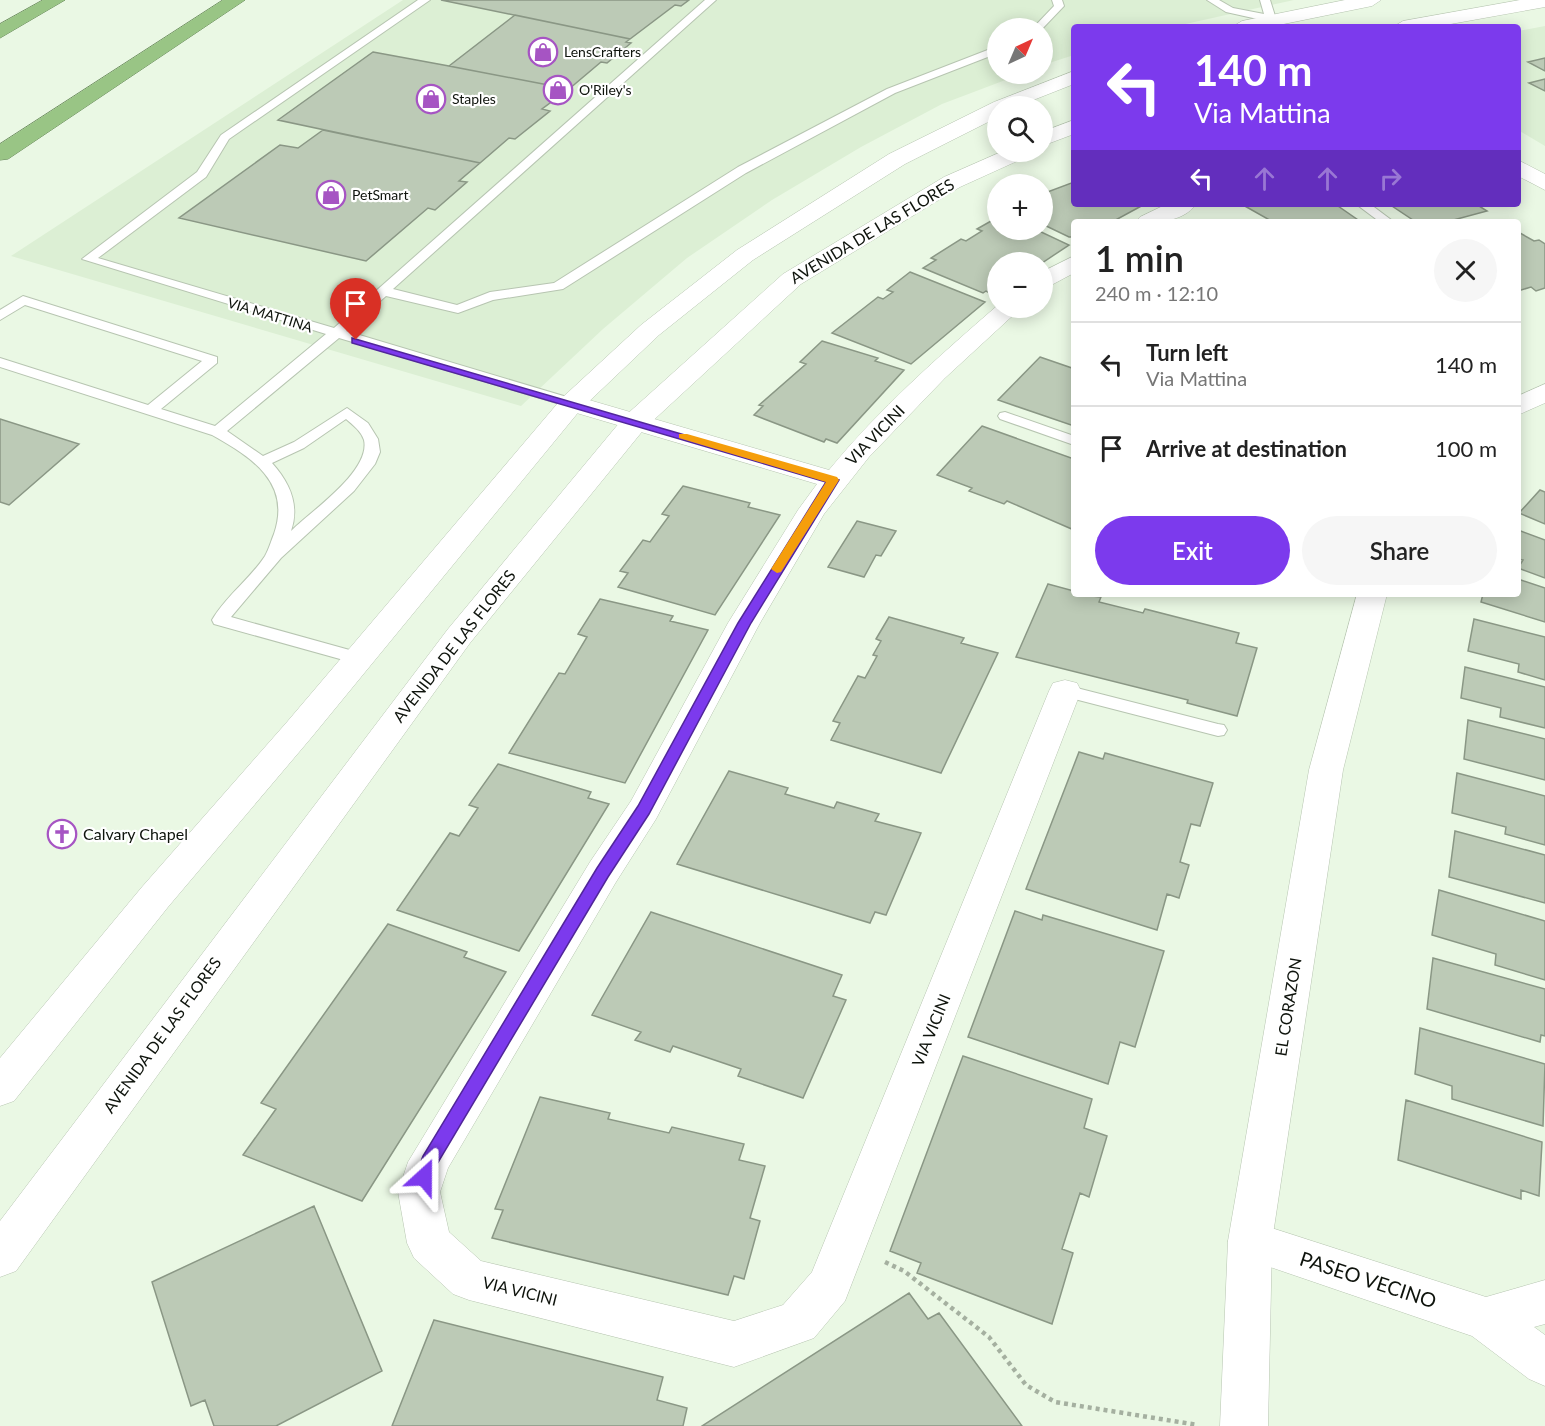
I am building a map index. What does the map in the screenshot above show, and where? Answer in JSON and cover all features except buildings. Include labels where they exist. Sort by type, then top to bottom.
[{"type":"highway","points":[[0,32],[56,0]]},
{"type":"highway","points":[[0,154],[236,0]]},
{"type":"highway","points":[[72,106],[111,92],[256,0]]},
{"type":"main road","points":[[1277,23],[1372,0]]},
{"type":"main road","points":[[1419,24],[1545,1]]},
{"type":"main road","points":[[1027,96],[1071,78]]},
{"type":"main road","points":[[0,1088],[155,897],[572,403],[650,330],[745,255],[897,159],[987,114]]},
{"type":"main road","points":[[1053,135],[1071,127]]},
{"type":"main road","name":"AVENIDA DE LAS FLORES","points":[[0,1256],[459,636],[636,422],[792,279],[952,182],[996,162]]},
{"type":"main road","points":[[1521,169],[1545,183]]},
{"type":"main road","points":[[1154,219],[1179,207]]},
{"type":"main road","points":[[1053,276],[1071,265]]},
{"type":"main road","name":"VIA VICINI","points":[[998,318],[936,372],[833,480],[744,623],[644,810],[603,872],[429,1162],[419,1192],[429,1243],[469,1279],[734,1344],[798,1322],[830,1286],[1065,691]]},
{"type":"main road","points":[[1521,405],[1545,392]]},
{"type":"main road","name":"VIA MATTINA","points":[[572,403],[833,480]]},
{"type":"main road","name":"EL CORAZON","points":[[1244,1426],[1250,1241],[1326,770],[1371,597]]},
{"type":"main road","name":"PASEO VECINO","points":[[1250,1241],[1486,1319],[1545,1362]]},
{"type":"main road","points":[[1486,1319],[1545,1302]]},
{"type":"lane","name":"VIA MATTINA","points":[[425,0],[225,137],[202,174],[88,259],[572,403]]},
{"type":"lane","points":[[217,432],[335,334],[711,0]]},
{"type":"lane","points":[[1048,18],[1059,6],[1058,0]]},
{"type":"lane","points":[[1212,0],[1230,10],[1277,23]]},
{"type":"lane","points":[[1265,0],[1277,23]]},
{"type":"lane","points":[[383,291],[458,309],[490,296],[558,286],[742,170],[891,91],[987,54]]},
{"type":"lane","points":[[1366,207],[1384,219]]},
{"type":"lane","points":[[0,316],[23,300],[212,360],[151,410]]},
{"type":"lane","points":[[0,362],[217,432],[262,462],[276,477],[285,496],[288,516],[274,556]]},
{"type":"lane","points":[[262,462],[299,445],[347,412],[362,422],[370,438],[371,458],[362,476],[274,556],[220,620],[358,658]]},
{"type":"lane","points":[[1005,416],[1071,440]]},
{"type":"lane","points":[[1065,691],[1218,730]]},
{"type":"path","points":[[846,1244],[904,1271],[989,1337],[1026,1385],[1055,1402],[1205,1426]]},
{"type":"shaded area","points":[[403,0],[1294,0],[1186,24],[1071,24],[1071,56],[1053,62],[1053,18],[987,18],[987,84],[995,84],[942,104],[861,147],[772,200],[687,258],[603,329],[521,406],[11,256]]},
{"type":"shaded area","points":[[1545,26],[1545,146],[1521,132],[1521,30]]},
{"type":"slow traffic","points":[[683,436],[833,480],[777,569]]},
{"type":"place","name":"LensCrafters","points":[[543,52]]},
{"type":"place","name":"O'Riley's","points":[[558,90]]},
{"type":"place","name":"Staples","points":[[431,99]]},
{"type":"place","name":"PetSmart","points":[[331,195]]},
{"type":"place","name":"Calvary Chapel","points":[[62,834]]},
{"type":"route","points":[[356,340],[833,480],[812,510],[744,623],[644,810],[603,872],[429,1162],[424,1177]]}]
